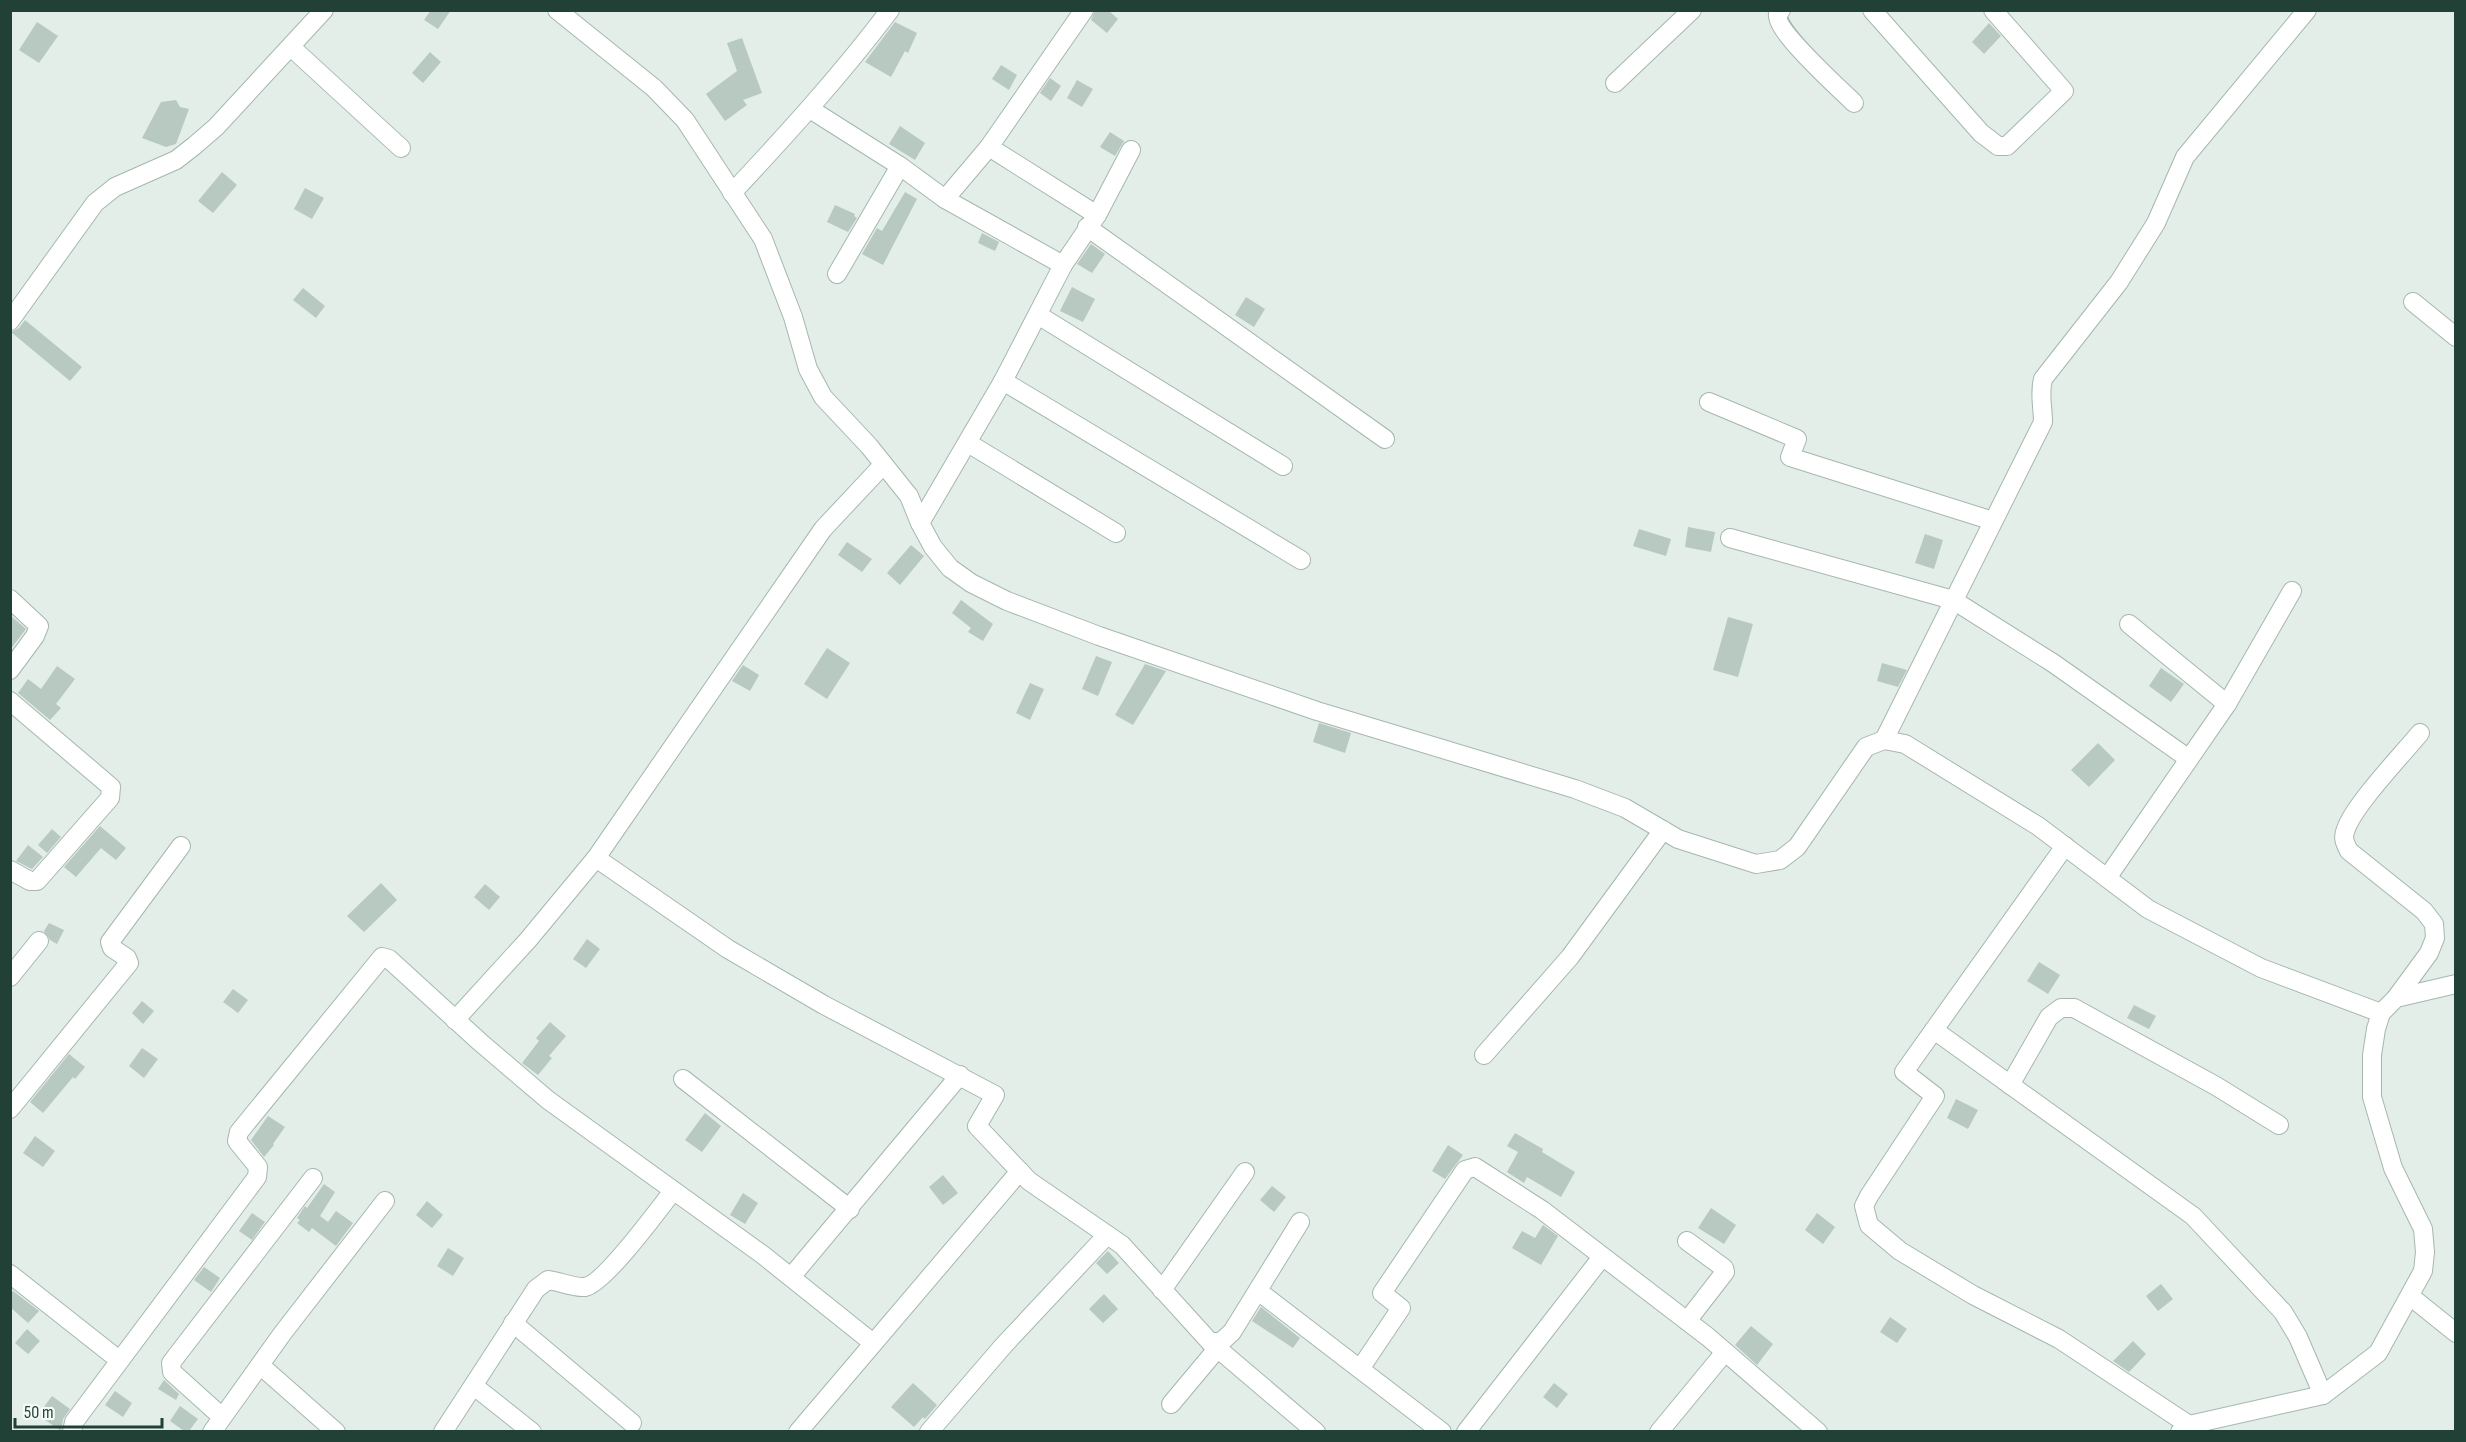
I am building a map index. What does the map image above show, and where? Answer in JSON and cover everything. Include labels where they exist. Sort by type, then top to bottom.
[{"type":"street","points":[[10,321],[95,203],[115,187],[176,160],[216,127],[324,10]]},
{"type":"street","points":[[557,10],[654,88],[677,112],[763,239],[793,317],[808,369],[823,397],[869,446],[909,496],[933,547],[950,568],[971,583],[1007,601],[1100,636],[1317,711],[1575,789],[1625,808],[1678,839],[1756,864],[1780,860],[1797,847],[1866,747],[1884,740],[1905,744],[2038,826],[2148,909],[2261,968],[2381,1012]]},
{"type":"street","points":[[732,194],[810,109],[890,10]]},
{"type":"street","points":[[945,199],[988,147],[1084,10]]},
{"type":"street","points":[[1615,83],[1692,10]]},
{"type":"street","points":[[1781,10],[1777,22],[1787,36],[1854,103]]},
{"type":"street","points":[[1872,10],[1981,133],[1998,146],[2007,146],[2064,91],[1993,10]]},
{"type":"street","points":[[1884,740],[2043,422],[2040,391],[2043,379],[2119,282],[2157,223],[2185,157],[2307,10]]},
{"type":"street","points":[[291,47],[401,148]]},
{"type":"street","points":[[810,109],[900,166],[945,199],[1063,265]]},
{"type":"street","points":[[988,147],[1092,221],[1385,439]]},
{"type":"street","points":[[920,523],[1003,381],[1063,265],[1092,221],[1131,150]]},
{"type":"street","points":[[837,274],[900,166]]},
{"type":"street","points":[[2413,302],[2456,338]]},
{"type":"street","points":[[1038,315],[1283,466]]},
{"type":"street","points":[[1003,381],[1301,560]]},
{"type":"street","points":[[1708,402],[1797,439],[1790,457],[1993,521]]},
{"type":"street","points":[[968,443],[1116,533]]},
{"type":"street","points":[[455,1020],[528,940],[596,858],[823,530],[883,465]]},
{"type":"street","points":[[1730,538],[1953,600],[2053,663],[2189,759]]},
{"type":"street","points":[[2107,878],[2228,704],[2292,591]]},
{"type":"street","points":[[10,599],[39,626],[35,636],[10,670]]},
{"type":"street","points":[[2129,624],[2228,704]]},
{"type":"street","points":[[10,700],[113,790],[110,798],[37,881],[30,881],[10,870]]},
{"type":"street","points":[[2065,846],[1904,1072],[1935,1096],[1869,1196],[1864,1206],[1869,1225],[1900,1251],[1973,1295],[2059,1339],[2196,1427],[2323,1395],[2378,1353],[2423,1270],[2423,1229],[2393,1168],[2372,1097],[2372,1055],[2381,1012],[2396,998],[2429,953],[2435,938],[2434,924],[2424,911],[2349,851],[2343,841],[2346,828],[2361,806],[2421,734]]},
{"type":"street","points":[[1484,1055],[1570,957],[1663,830]]},
{"type":"street","points":[[10,1109],[129,963],[127,958],[112,948],[110,942],[181,846]]},
{"type":"street","points":[[596,858],[728,949],[824,1005],[995,1095],[977,1126],[1029,1181],[1122,1245],[1213,1346],[1316,1431]]},
{"type":"street","points":[[10,977],[39,940]]},
{"type":"street","points":[[72,1431],[74,1422],[259,1173],[258,1167],[237,1141],[239,1132],[379,960],[386,957],[548,1100],[791,1277],[873,1343]]},
{"type":"street","points":[[2396,998],[2456,984]]},
{"type":"street","points":[[2010,1085],[2049,1017],[2061,1008],[2074,1008],[2206,1081],[2279,1125]]},
{"type":"street","points":[[1934,1030],[2193,1216],[2283,1312],[2298,1337],[2323,1395]]},
{"type":"street","points":[[791,1277],[960,1075]]},
{"type":"street","points":[[683,1079],[850,1209]]},
{"type":"street","points":[[1360,1369],[1401,1308],[1382,1293],[1465,1170],[1475,1167],[1542,1210],[1687,1321],[1818,1431]]},
{"type":"street","points":[[798,1431],[1020,1171]]},
{"type":"street","points":[[1162,1290],[1245,1172]]},
{"type":"street","points":[[313,1178],[171,1364],[172,1372],[217,1424],[385,1201]]},
{"type":"street","points":[[443,1431],[536,1290],[548,1280],[585,1287],[594,1282],[620,1257],[673,1191]]},
{"type":"street","points":[[1171,1404],[1213,1346],[1232,1332],[1300,1222]]},
{"type":"street","points":[[929,1431],[1004,1344],[1107,1235]]},
{"type":"street","points":[[1687,1321],[1725,1272],[1724,1268],[1688,1241]]},
{"type":"street","points":[[1466,1431],[1602,1257]]},
{"type":"street","points":[[10,1274],[119,1360]]},
{"type":"street","points":[[1258,1291],[1442,1431]]},
{"type":"street","points":[[2410,1296],[2456,1333]]},
{"type":"street","points":[[513,1323],[632,1423]]},
{"type":"street","points":[[1659,1431],[1725,1352]]},
{"type":"street","points":[[260,1365],[336,1431]]},
{"type":"street","points":[[474,1386],[532,1431]]},
{"type":"building","points":[[431,10],[451,10],[438,29],[424,20]]},
{"type":"building","points":[[1095,10],[1108,10],[1118,19],[1107,33],[1091,20]]},
{"type":"building","points":[[37,22],[58,36],[39,63],[19,50]]},
{"type":"building","points":[[895,22],[917,33],[908,53],[905,51],[891,77],[865,62]]},
{"type":"building","points":[[1989,23],[2001,36],[1984,54],[1972,42]]},
{"type":"building","points":[[742,38],[762,93],[743,100],[747,105],[725,121],[706,94],[737,71],[727,43]]},
{"type":"building","points":[[430,52],[441,62],[423,83],[412,73]]},
{"type":"building","points":[[1001,65],[1017,75],[1009,90],[992,79]]},
{"type":"building","points":[[1050,78],[1061,86],[1051,101],[1040,93]]},
{"type":"building","points":[[1077,80],[1093,89],[1082,107],[1067,98]]},
{"type":"building","points":[[176,100],[180,107],[189,109],[176,144],[166,147],[142,138],[161,102]]},
{"type":"building","points":[[900,126],[925,143],[915,160],[889,144]]},
{"type":"building","points":[[1110,132],[1124,141],[1115,156],[1100,147]]},
{"type":"building","points":[[222,172],[237,185],[213,213],[198,201]]},
{"type":"building","points":[[305,188],[324,198],[312,219],[294,209]]},
{"type":"building","points":[[905,192],[917,199],[883,265],[862,254],[877,228],[882,231]]},
{"type":"building","points":[[835,205],[855,214],[857,218],[848,232],[827,222]]},
{"type":"building","points":[[982,233],[999,242],[995,251],[978,243]]},
{"type":"building","points":[[1091,244],[1105,254],[1092,273],[1077,264]]},
{"type":"building","points":[[1072,287],[1095,299],[1083,322],[1060,311]]},
{"type":"building","points":[[303,288],[325,306],[316,318],[293,300]]},
{"type":"building","points":[[1246,297],[1265,309],[1254,327],[1235,315]]},
{"type":"building","points":[[25,320],[82,367],[70,381],[11,332],[19,328]]},
{"type":"building","points":[[1688,527],[1715,532],[1711,552],[1685,547]]},
{"type":"building","points":[[1639,529],[1671,539],[1666,556],[1633,546]]},
{"type":"building","points":[[1925,534],[1943,540],[1934,569],[1915,563]]},
{"type":"building","points":[[847,542],[872,559],[862,572],[838,555]]},
{"type":"building","points":[[911,545],[924,556],[900,585],[887,573]]},
{"type":"building","points":[[961,600],[993,624],[983,641],[968,632],[971,628],[952,613]]},
{"type":"building","points":[[10,615],[26,629],[10,650]]},
{"type":"building","points":[[1728,617],[1753,624],[1738,677],[1713,670]]},
{"type":"building","points":[[827,648],[850,663],[827,699],[804,684]]},
{"type":"building","points":[[1096,656],[1112,662],[1098,696],[1082,689]]},
{"type":"building","points":[[1882,663],[1907,670],[1898,687],[1877,681]]},
{"type":"building","points":[[1145,664],[1166,671],[1133,725],[1115,715]]},
{"type":"building","points":[[743,665],[759,675],[750,691],[732,681]]},
{"type":"building","points":[[57,666],[75,679],[56,704],[61,708],[50,720],[18,693],[28,679],[41,689]]},
{"type":"building","points":[[2161,668],[2184,684],[2171,702],[2149,686]]},
{"type":"building","points":[[1030,683],[1044,689],[1030,720],[1016,713]]},
{"type":"building","points":[[1319,723],[1351,733],[1345,753],[1313,742]]},
{"type":"building","points":[[2098,743],[2115,760],[2089,787],[2071,770]]},
{"type":"building","points":[[100,826],[126,848],[116,860],[101,848],[76,877],[64,867]]},
{"type":"building","points":[[52,829],[61,837],[47,853],[38,845]]},
{"type":"building","points":[[28,845],[43,857],[32,869],[16,861]]},
{"type":"building","points":[[381,883],[397,900],[364,932],[347,916]]},
{"type":"building","points":[[485,884],[500,897],[489,910],[474,897]]},
{"type":"building","points":[[49,923],[64,930],[57,944],[50,940],[44,931]]},
{"type":"building","points":[[587,939],[600,949],[586,968],[573,959]]},
{"type":"building","points":[[2039,962],[2060,975],[2048,994],[2027,981]]},
{"type":"building","points":[[233,989],[248,1000],[238,1013],[223,1002]]},
{"type":"building","points":[[142,1001],[154,1011],[143,1024],[132,1013]]},
{"type":"building","points":[[2134,1005],[2156,1016],[2149,1029],[2127,1018]]},
{"type":"building","points":[[550,1022],[566,1036],[549,1056],[552,1058],[538,1075],[522,1063],[539,1041],[536,1038]]},
{"type":"building","points":[[142,1048],[158,1059],[144,1078],[129,1066]]},
{"type":"building","points":[[69,1054],[85,1067],[75,1079],[73,1077],[43,1113],[30,1102]]},
{"type":"building","points":[[1956,1099],[1978,1110],[1968,1129],[1947,1118]]},
{"type":"building","points":[[705,1113],[721,1126],[702,1152],[685,1140]]},
{"type":"building","points":[[268,1116],[285,1127],[264,1157],[251,1140]]},
{"type":"building","points":[[1515,1133],[1543,1149],[1542,1152],[1575,1172],[1561,1197],[1527,1177],[1524,1183],[1507,1172],[1518,1152],[1507,1146]]},
{"type":"building","points":[[35,1136],[55,1151],[43,1167],[23,1153]]},
{"type":"building","points":[[1448,1145],[1463,1155],[1445,1179],[1432,1171]]},
{"type":"building","points":[[943,1175],[958,1193],[943,1205],[929,1187]]},
{"type":"building","points":[[324,1184],[335,1192],[320,1216],[328,1222],[336,1211],[353,1223],[336,1246],[312,1228],[309,1232],[297,1223],[300,1220],[297,1218],[305,1206],[307,1208]]},
{"type":"building","points":[[1272,1186],[1286,1197],[1274,1212],[1260,1200]]},
{"type":"building","points":[[743,1193],[758,1203],[745,1224],[730,1215]]},
{"type":"building","points":[[427,1201],[443,1215],[432,1228],[416,1215]]},
{"type":"building","points":[[1711,1208],[1736,1225],[1724,1244],[1698,1228]]},
{"type":"building","points":[[252,1213],[265,1222],[252,1240],[239,1231]]},
{"type":"building","points":[[1817,1213],[1835,1227],[1823,1244],[1805,1230]]},
{"type":"building","points":[[1543,1225],[1558,1236],[1541,1265],[1512,1248],[1522,1231],[1535,1238]]},
{"type":"building","points":[[448,1248],[464,1258],[453,1276],[437,1266]]},
{"type":"building","points":[[1108,1251],[1119,1263],[1107,1274],[1096,1263]]},
{"type":"building","points":[[204,1267],[220,1278],[211,1292],[194,1280]]},
{"type":"building","points":[[2161,1284],[2173,1299],[2158,1311],[2146,1296]]},
{"type":"building","points":[[13,1291],[39,1311],[28,1323],[10,1307],[10,1294]]},
{"type":"building","points":[[1104,1294],[1118,1309],[1103,1323],[1089,1309]]},
{"type":"building","points":[[1261,1307],[1300,1338],[1293,1348],[1252,1321]]},
{"type":"building","points":[[1890,1317],[1907,1329],[1897,1343],[1880,1332]]},
{"type":"building","points":[[1751,1326],[1773,1344],[1757,1365],[1735,1345]]},
{"type":"building","points":[[27,1329],[40,1341],[28,1354],[15,1343]]},
{"type":"building","points":[[2133,1341],[2146,1354],[2129,1372],[2113,1361]]},
{"type":"building","points":[[164,1380],[179,1394],[176,1400],[158,1389]]},
{"type":"building","points":[[913,1383],[937,1405],[925,1419],[923,1417],[914,1427],[891,1407]]},
{"type":"building","points":[[1554,1383],[1568,1394],[1557,1408],[1543,1397]]},
{"type":"building","points":[[115,1391],[132,1403],[123,1417],[105,1405]]},
{"type":"building","points":[[52,1396],[70,1409],[63,1419],[61,1431],[38,1415]]},
{"type":"building","points":[[180,1406],[198,1419],[189,1431],[184,1431],[170,1421]]}]
